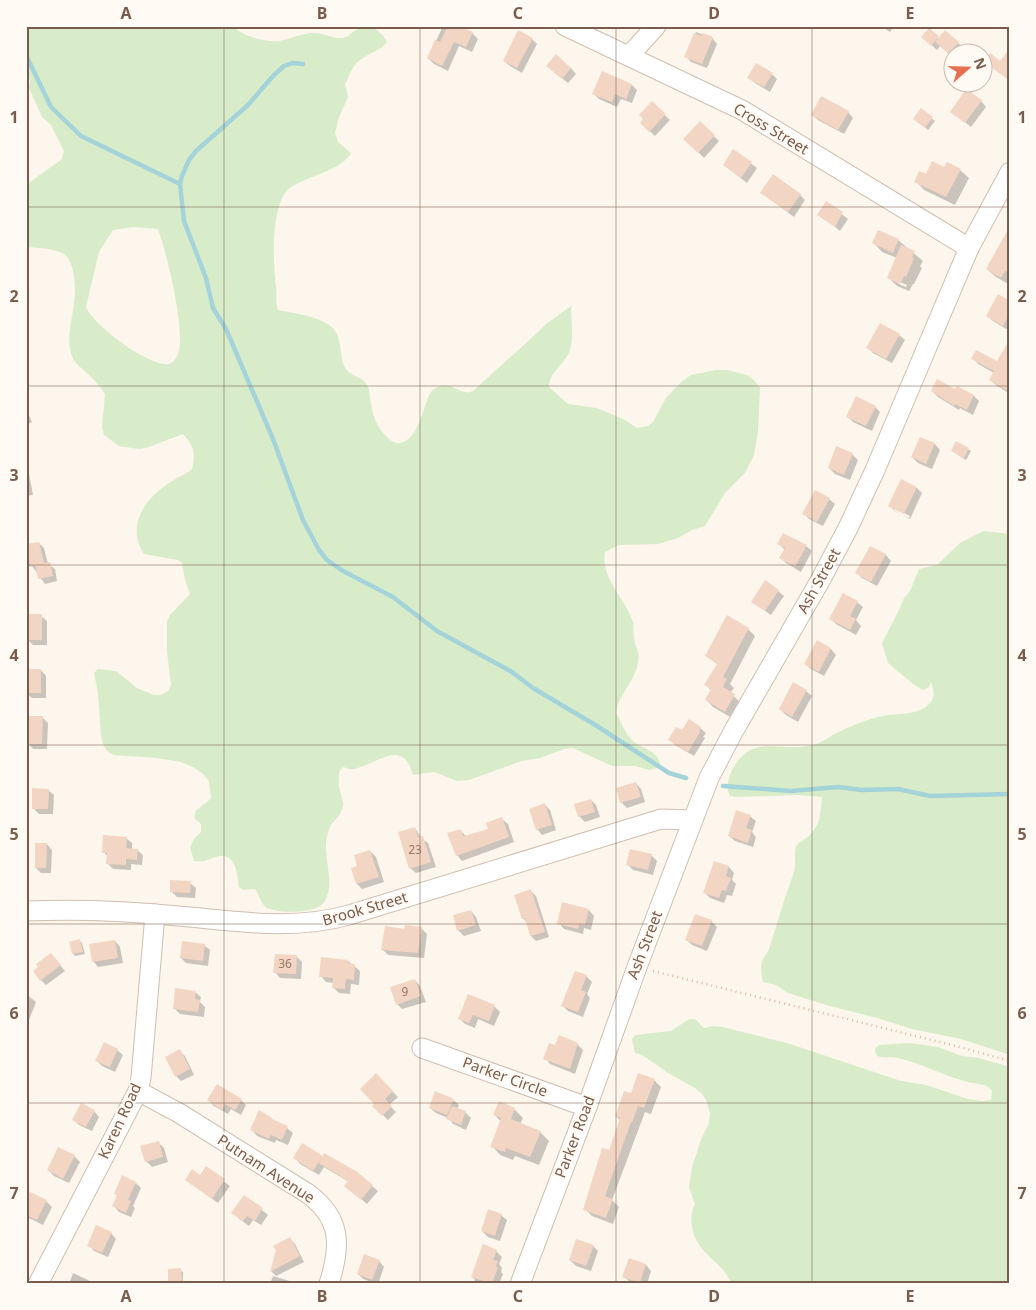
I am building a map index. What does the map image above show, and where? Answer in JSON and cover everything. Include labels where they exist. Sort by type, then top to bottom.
[{"type":"street","name":"Cross Street","points":[[565,26],[742,110],[969,248]]},
{"type":"street","points":[[629,56],[656,26]]},
{"type":"street","name":"Ash Street","points":[[629,989],[709,778],[848,528],[969,248],[1010,172]]},
{"type":"street","name":"Brook Street","points":[[26,911],[64,909],[155,914],[269,924],[316,923],[348,915],[659,819],[692,820]]},
{"type":"street","points":[[26,924],[42,915],[64,909]]},
{"type":"street","name":"Karen Road","points":[[38,1284],[138,1091],[141,1078],[155,914]]},
{"type":"street","name":"Parker Road","points":[[520,1284],[587,1107],[629,989]]},
{"type":"street","name":"Parker Circle","points":[[422,1048],[587,1107]]},
{"type":"street","name":"Putnam Avenue","points":[[138,1091],[179,1113],[307,1193],[318,1202],[330,1219],[337,1239],[336,1260],[329,1284]]},
{"type":"path","points":[[636,967],[1010,1061]]},
{"type":"green space","points":[[26,26],[233,26],[248,36],[274,41],[313,33],[343,38],[358,29],[368,27],[376,30],[384,37],[387,42],[381,48],[357,62],[345,84],[348,97],[339,117],[335,133],[338,142],[351,153],[340,164],[298,183],[291,187],[284,195],[276,219],[274,263],[278,310],[318,319],[333,329],[339,339],[344,366],[367,385],[376,422],[390,440],[395,443],[407,440],[412,435],[420,420],[428,397],[434,389],[444,385],[466,392],[473,391],[546,324],[571,306],[572,334],[570,350],[565,360],[554,372],[549,387],[568,404],[597,408],[623,419],[637,428],[648,426],[653,422],[666,398],[681,382],[691,375],[716,370],[727,370],[747,375],[754,380],[760,388],[758,432],[754,455],[745,473],[725,493],[705,526],[692,530],[678,538],[658,544],[619,545],[605,552],[604,562],[606,571],[630,613],[638,652],[637,669],[621,698],[616,713],[630,738],[652,752],[659,759],[660,764],[657,768],[649,770],[635,766],[612,766],[573,748],[564,749],[540,758],[522,761],[469,780],[457,781],[434,772],[413,775],[409,764],[403,757],[396,755],[354,769],[343,767],[339,772],[339,789],[343,806],[331,825],[327,839],[328,895],[321,905],[307,911],[289,912],[267,908],[255,889],[243,890],[239,887],[234,864],[226,857],[221,856],[204,861],[194,861],[190,847],[194,839],[201,832],[201,824],[195,819],[195,812],[211,798],[209,781],[202,773],[181,762],[114,755],[107,751],[101,736],[98,693],[94,673],[98,669],[116,671],[137,688],[154,695],[161,695],[168,691],[171,685],[167,652],[167,621],[170,615],[190,594],[182,563],[178,560],[144,554],[139,544],[137,525],[144,508],[157,492],[192,469],[193,450],[190,442],[183,434],[139,449],[119,446],[104,435],[102,427],[105,394],[94,380],[75,362],[69,345],[75,289],[71,265],[68,258],[60,252],[26,247],[26,185],[62,159],[64,151],[51,125],[42,117],[29,88],[30,81],[26,66]],"holes":[[[133,227],[158,229],[175,294],[180,332],[180,346],[177,356],[169,364],[160,363],[136,352],[110,334],[99,324],[86,307],[99,252],[113,230]]]},
{"type":"green space","points":[[983,531],[1010,534],[1010,1055],[961,1039],[912,1029],[826,1005],[788,993],[776,985],[763,982],[761,964],[769,949],[794,871],[796,848],[798,844],[809,836],[816,826],[820,818],[822,797],[799,795],[736,797],[730,796],[728,786],[732,770],[740,758],[758,747],[801,747],[813,745],[866,721],[883,716],[914,712],[930,703],[933,695],[931,682],[928,688],[923,690],[913,684],[888,663],[882,643],[904,598],[910,591],[919,569],[937,565],[960,543]]},
{"type":"green space","points":[[689,1019],[695,1019],[704,1028],[712,1026],[723,1027],[787,1043],[901,1081],[926,1085],[968,1099],[991,1100],[992,1091],[986,1086],[962,1080],[895,1057],[878,1056],[875,1049],[879,1045],[910,1043],[938,1047],[962,1056],[979,1058],[1010,1067],[1010,1284],[731,1284],[723,1270],[700,1246],[694,1235],[691,1222],[695,1204],[689,1187],[692,1167],[709,1123],[710,1113],[706,1100],[695,1088],[668,1073],[642,1055],[635,1053],[632,1039],[635,1035],[671,1031]]},
{"type":"building","points":[[448,26],[460,26],[473,32],[466,47],[454,42],[442,66],[427,58],[435,40],[440,42]]},
{"type":"building","points":[[929,28],[939,36],[931,46],[921,37]]},
{"type":"building","points":[[518,30],[533,38],[517,68],[503,61]]},
{"type":"building","points":[[945,30],[959,42],[944,42],[944,50],[935,42]]},
{"type":"building","points":[[694,33],[702,36],[703,33],[713,37],[702,64],[684,57]]},
{"type":"building","points":[[1010,48],[1010,81],[994,69],[994,56],[1000,61]]},
{"type":"building","points":[[556,54],[571,68],[562,79],[546,66]]},
{"type":"building","points":[[756,63],[773,73],[764,87],[747,78]]},
{"type":"building","points":[[602,71],[632,84],[626,99],[615,94],[612,102],[592,94]]},
{"type":"building","points":[[964,92],[970,92],[982,100],[965,123],[950,112]]},
{"type":"building","points":[[821,96],[849,111],[838,130],[811,115]]},
{"type":"building","points":[[652,101],[666,114],[649,132],[640,123],[643,119],[639,115]]},
{"type":"building","points":[[921,108],[933,117],[925,128],[913,119]]},
{"type":"building","points":[[700,121],[715,135],[698,153],[683,139]]},
{"type":"building","points":[[733,149],[752,162],[741,178],[723,165]]},
{"type":"building","points":[[932,161],[944,167],[947,162],[961,169],[946,197],[914,182],[919,171],[926,174]]},
{"type":"building","points":[[773,174],[801,194],[788,212],[760,193]]},
{"type":"building","points":[[826,201],[843,212],[835,227],[817,215]]},
{"type":"building","points":[[1010,226],[1010,273],[1005,271],[1001,278],[986,269]]},
{"type":"building","points":[[878,230],[899,239],[893,253],[872,243]]},
{"type":"building","points":[[901,245],[915,251],[906,277],[904,276],[900,284],[887,278]]},
{"type":"building","points":[[998,294],[1010,301],[1010,313],[1003,326],[986,316]]},
{"type":"building","points":[[880,323],[900,334],[886,359],[866,348]]},
{"type":"building","points":[[1010,339],[1010,392],[989,380],[994,371],[971,359],[976,350],[997,361]]},
{"type":"building","points":[[937,379],[955,389],[957,386],[974,395],[967,410],[955,404],[954,406],[931,391]]},
{"type":"building","points":[[856,396],[876,406],[866,426],[846,417]]},
{"type":"building","points":[[920,437],[935,443],[926,464],[911,457]]},
{"type":"building","points":[[956,441],[969,448],[964,458],[951,451]]},
{"type":"building","points":[[836,446],[853,453],[844,475],[828,468]]},
{"type":"building","points":[[901,479],[917,487],[904,514],[888,506]]},
{"type":"building","points":[[815,490],[830,498],[817,522],[802,514]]},
{"type":"building","points":[[783,533],[807,545],[795,567],[779,558],[785,548],[777,544]]},
{"type":"building","points":[[39,542],[44,563],[50,562],[53,576],[38,579],[35,565],[30,567],[29,560],[26,561],[26,544]]},
{"type":"building","points":[[870,546],[886,554],[871,582],[855,573]]},
{"type":"building","points":[[765,580],[779,590],[765,611],[751,602]]},
{"type":"building","points":[[843,593],[858,601],[850,616],[856,619],[850,630],[829,619]]},
{"type":"building","points":[[26,614],[42,614],[42,640],[26,640]]},
{"type":"building","points":[[727,615],[749,628],[723,677],[727,679],[723,687],[735,694],[725,712],[705,700],[711,689],[704,685],[717,664],[705,656]]},
{"type":"building","points":[[817,640],[831,648],[819,672],[804,664]]},
{"type":"building","points":[[26,669],[41,669],[41,693],[26,693]]},
{"type":"building","points":[[793,682],[807,690],[792,717],[779,709]]},
{"type":"building","points":[[26,716],[43,716],[42,744],[27,744]]},
{"type":"building","points":[[689,719],[701,727],[688,752],[668,740],[676,727],[682,730]]},
{"type":"building","points":[[636,782],[641,797],[620,803],[616,788]]},
{"type":"building","points":[[32,788],[49,789],[48,809],[32,809]]},
{"type":"building","points":[[591,799],[595,812],[578,817],[574,804]]},
{"type":"building","points":[[545,803],[552,825],[536,830],[529,809]]},
{"type":"building","points":[[736,810],[751,815],[746,828],[752,830],[748,843],[728,836]]},
{"type":"building","points":[[502,817],[509,837],[456,856],[447,833],[461,829],[463,836],[468,835],[488,829],[486,823]]},
{"type":"building","points":[[415,827],[418,837],[423,836],[431,862],[409,869],[398,832]]},
{"type":"building","points":[[103,835],[127,837],[126,848],[138,849],[137,860],[126,859],[126,865],[106,864],[107,853],[102,853]]},
{"type":"building","points":[[35,843],[47,843],[46,868],[35,868]]},
{"type":"building","points":[[630,849],[652,854],[648,870],[626,865]]},
{"type":"building","points":[[370,850],[379,877],[356,884],[351,868],[357,866],[354,855]]},
{"type":"building","points":[[714,861],[729,866],[726,876],[731,878],[726,891],[722,890],[719,898],[703,893]]},
{"type":"building","points":[[170,880],[191,881],[190,893],[170,892]]},
{"type":"building","points":[[531,889],[545,932],[530,936],[525,918],[522,919],[514,895]]},
{"type":"building","points":[[562,902],[589,909],[585,925],[579,924],[578,929],[557,924]]},
{"type":"building","points":[[471,910],[476,925],[457,931],[453,915]]},
{"type":"building","points":[[695,914],[712,920],[702,946],[685,940]]},
{"type":"building","points":[[405,925],[422,927],[418,953],[381,950],[385,926],[404,929]]},
{"type":"building","points":[[80,939],[83,952],[72,954],[69,942]]},
{"type":"building","points":[[115,940],[118,958],[92,962],[89,944]]},
{"type":"building","points":[[182,941],[205,944],[203,961],[180,958]]},
{"type":"building","points":[[51,953],[61,965],[40,981],[33,971],[38,967],[36,964]]},
{"type":"building","points":[[275,954],[297,955],[296,974],[273,973]]},
{"type":"building","points":[[321,957],[348,960],[348,963],[355,964],[354,980],[346,979],[345,989],[332,988],[333,978],[319,977]]},
{"type":"building","points":[[575,971],[587,975],[581,990],[586,992],[578,1012],[561,1006]]},
{"type":"building","points":[[415,979],[421,996],[396,1005],[390,987]]},
{"type":"building","points":[[175,988],[196,991],[195,999],[200,1000],[198,1012],[173,1009]]},
{"type":"building","points":[[468,994],[495,1005],[489,1021],[473,1015],[469,1023],[458,1019]]},
{"type":"building","points":[[559,1035],[578,1043],[570,1069],[543,1059],[549,1043],[555,1045]]},
{"type":"building","points":[[104,1042],[118,1049],[110,1067],[95,1061]]},
{"type":"building","points":[[180,1049],[190,1069],[175,1077],[165,1057]]},
{"type":"building","points":[[376,1073],[393,1091],[385,1099],[392,1106],[382,1116],[360,1089]]},
{"type":"building","points":[[638,1073],[655,1079],[644,1108],[638,1106],[631,1122],[605,1196],[613,1199],[606,1218],[583,1210],[602,1148],[609,1150],[620,1118],[615,1116],[624,1091],[631,1093]]},
{"type":"building","points":[[217,1084],[242,1099],[235,1110],[225,1104],[222,1110],[207,1100]]},
{"type":"building","points":[[435,1091],[454,1099],[447,1115],[429,1108]]},
{"type":"building","points":[[499,1101],[515,1108],[511,1119],[541,1131],[530,1157],[506,1148],[505,1152],[490,1147],[501,1118],[493,1115]]},
{"type":"building","points":[[81,1103],[95,1110],[86,1127],[72,1120]]},
{"type":"building","points":[[452,1106],[466,1111],[461,1125],[446,1119]]},
{"type":"building","points":[[259,1110],[272,1119],[288,1126],[282,1140],[271,1135],[269,1139],[250,1130]]},
{"type":"building","points":[[159,1141],[163,1157],[145,1162],[140,1146]]},
{"type":"building","points":[[302,1143],[323,1156],[313,1171],[293,1158]]},
{"type":"building","points":[[58,1147],[75,1155],[63,1179],[47,1170]]},
{"type":"building","points":[[324,1153],[356,1171],[373,1185],[361,1200],[344,1186],[348,1181],[319,1163]]},
{"type":"building","points":[[206,1166],[225,1179],[212,1199],[185,1180],[192,1169],[200,1175]]},
{"type":"building","points":[[122,1175],[136,1182],[128,1200],[131,1201],[126,1213],[112,1206],[117,1195],[114,1194]]},
{"type":"building","points":[[26,1190],[47,1200],[37,1220],[26,1215]]},
{"type":"building","points":[[244,1195],[263,1208],[255,1221],[247,1216],[243,1221],[231,1213]]},
{"type":"building","points":[[488,1209],[502,1214],[495,1236],[481,1231]]},
{"type":"building","points":[[96,1225],[112,1232],[102,1253],[87,1246]]},
{"type":"building","points":[[290,1237],[300,1256],[270,1272],[276,1250],[273,1246]]},
{"type":"building","points":[[576,1239],[594,1245],[586,1266],[569,1260]]},
{"type":"building","points":[[483,1244],[497,1250],[493,1260],[498,1261],[496,1266],[498,1267],[492,1284],[471,1277]]},
{"type":"building","points":[[364,1254],[380,1260],[372,1280],[357,1274]]},
{"type":"building","points":[[629,1258],[646,1264],[640,1283],[622,1277]]},
{"type":"building","points":[[181,1268],[182,1281],[168,1282],[168,1269]]},
{"type":"waterway","points":[[26,55],[51,107],[81,136],[180,184]]},
{"type":"waterway","points":[[303,64],[292,63],[284,66],[248,105],[196,151],[189,160],[180,184],[184,221],[206,278],[213,308],[226,329],[273,439],[303,520],[319,550],[327,560],[343,571],[393,597],[437,631],[512,672],[533,688],[597,726],[669,773],[686,778]]},
{"type":"waterway","points":[[723,786],[791,791],[838,787],[862,790],[898,789],[930,796],[1010,794]]}]
